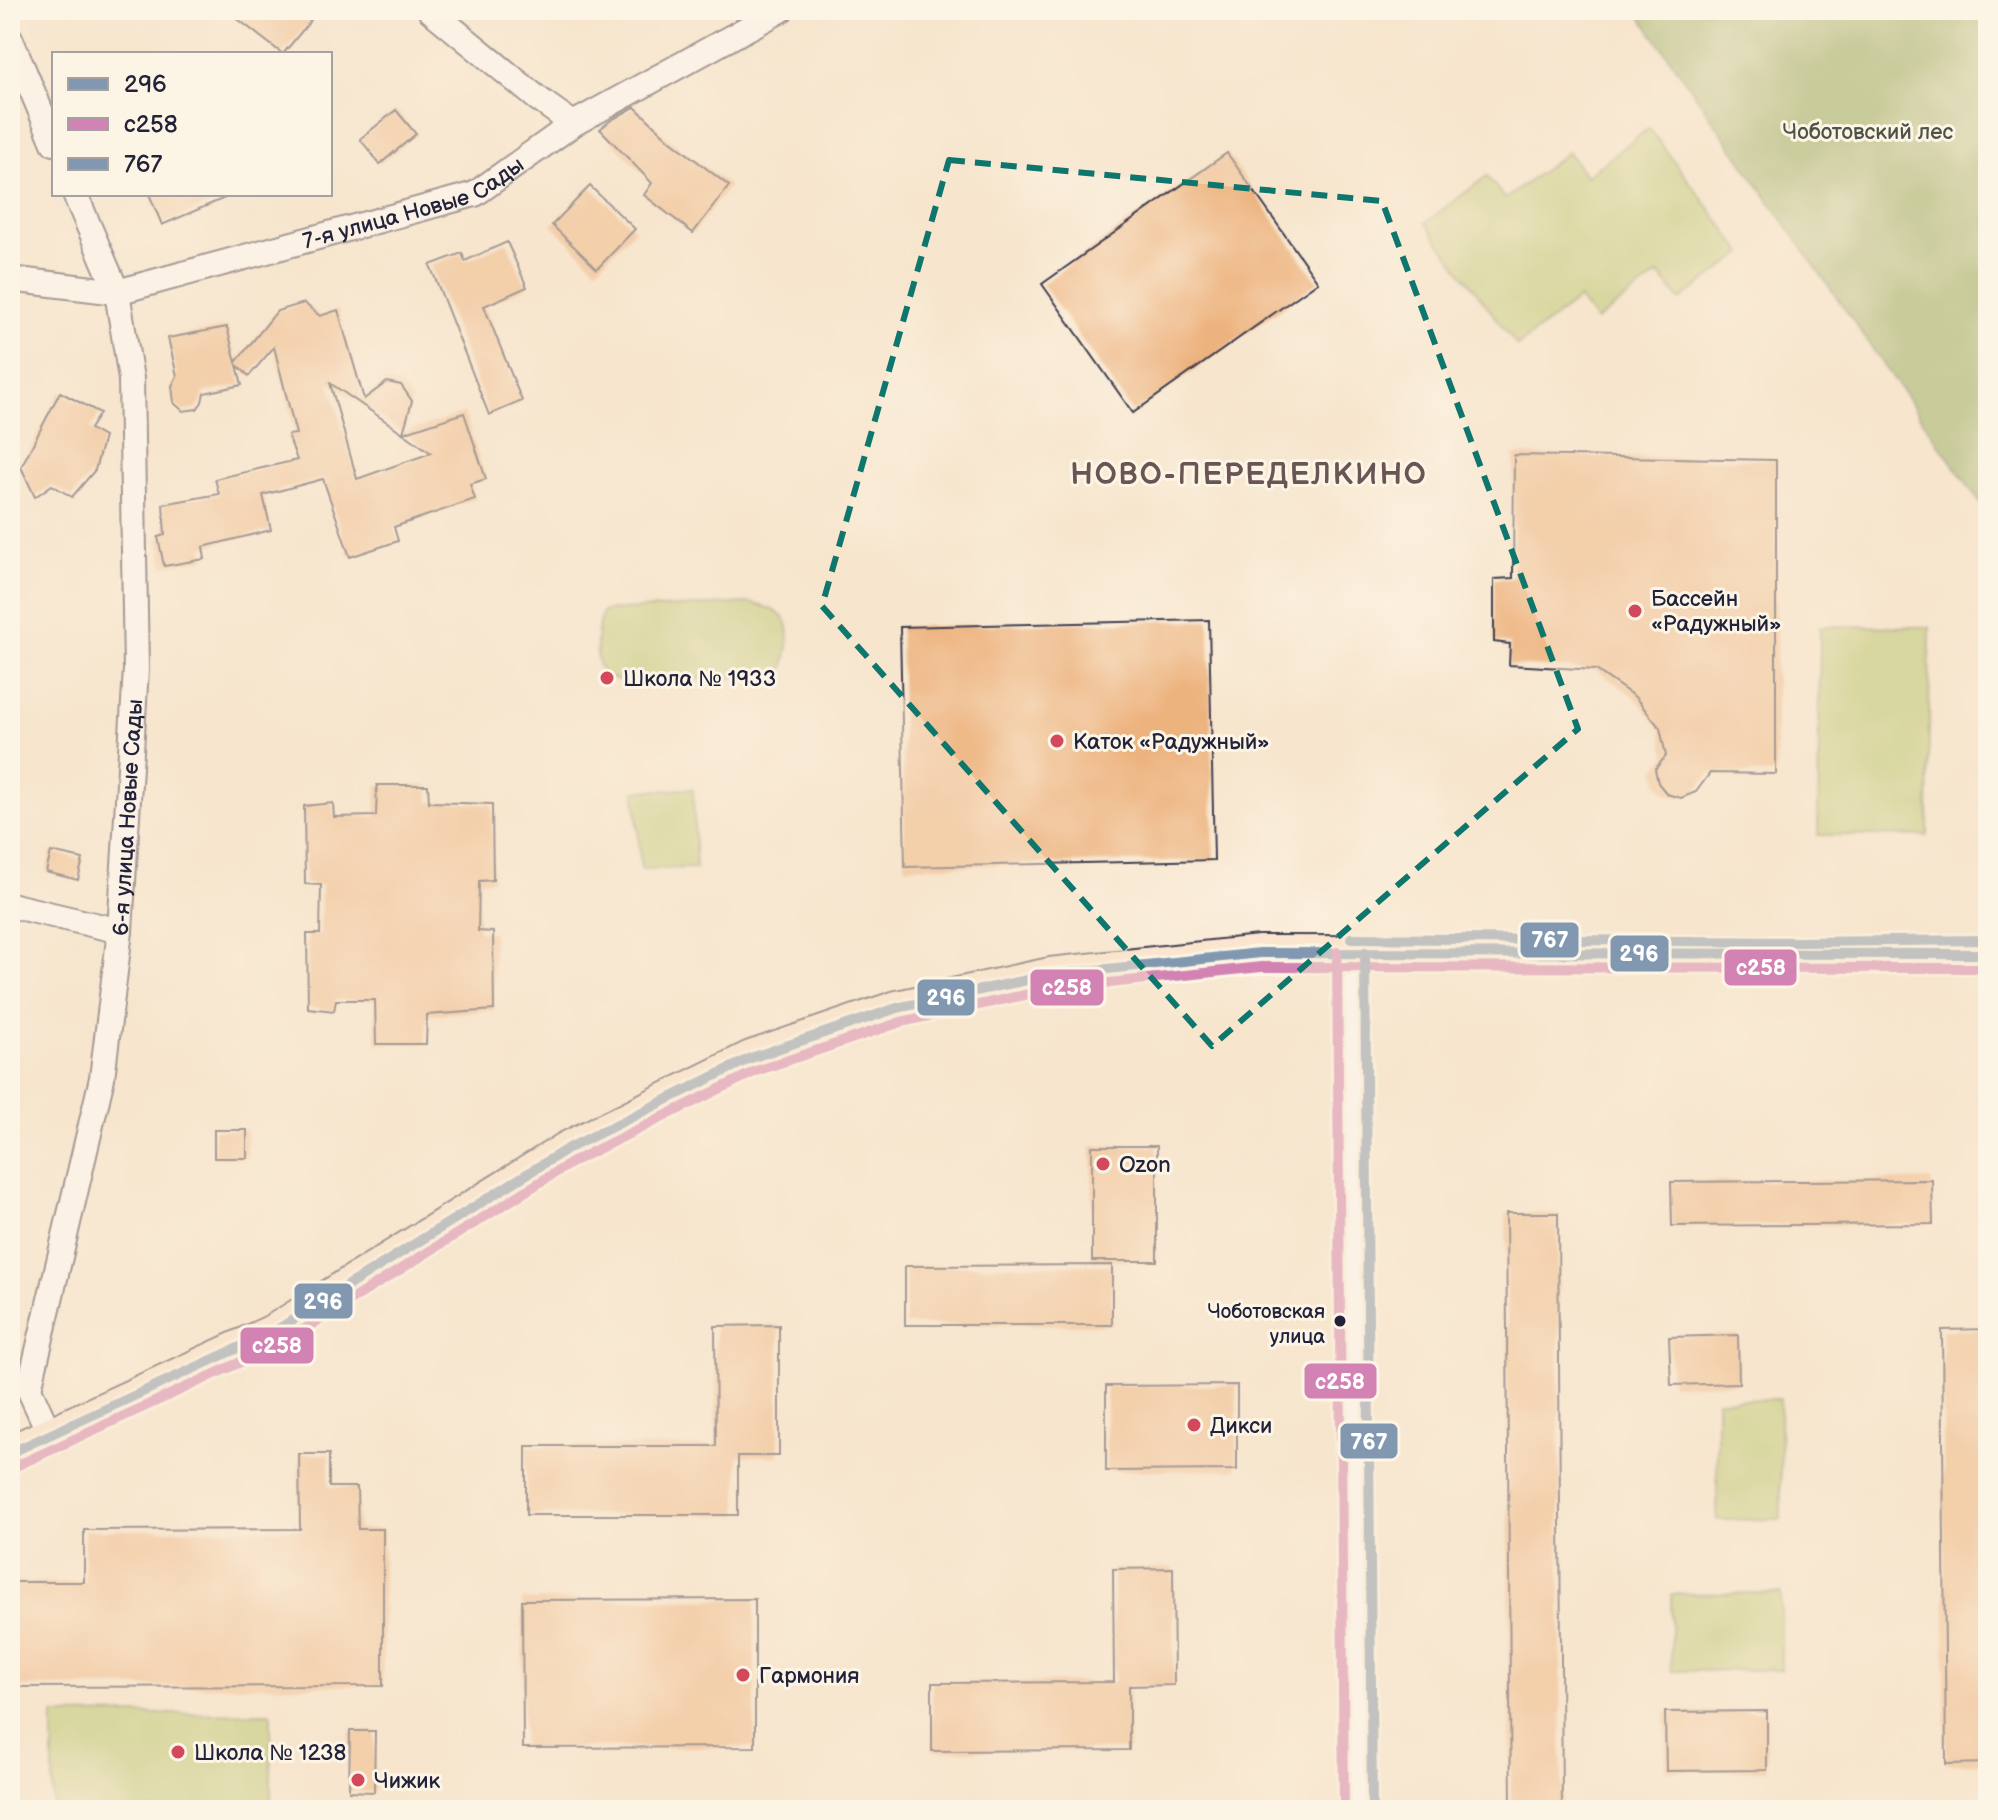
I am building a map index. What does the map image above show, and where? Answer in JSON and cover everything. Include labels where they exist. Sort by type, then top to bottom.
[{"type":"main road","points":[[10,1453],[275,1331],[567,1149],[751,1058],[897,1008],[1050,975],[1260,953],[1988,954]]},
{"type":"street","points":[[430,10],[573,124]]},
{"type":"street","name":"7-я улица Новые Сады","points":[[10,279],[117,292],[475,194],[573,124],[781,10]]},
{"type":"street","points":[[10,38],[52,138]]},
{"type":"street","name":"6-я улица Новые Сады","points":[[50,1435],[19,1392],[102,1078],[120,931],[136,669],[131,379],[117,292],[76,196]]},
{"type":"street","points":[[10,905],[120,931]]},
{"type":"street","points":[[1351,952],[1358,1810]]},
{"type":"highlighted area","points":[[949,160],[1382,201],[1578,729],[1212,1046],[822,606]]},
{"type":"green space","name":"Чоботовский лес","points":[[1636,10],[1988,10],[1988,514]]},
{"type":"green space","points":[[1649,128],[1743,253],[1680,300],[1659,274],[1596,321],[1579,299],[1517,346],[1425,223],[1487,176],[1505,199],[1568,152],[1586,176]]},
{"type":"green space","points":[[749,603],[776,612],[787,625],[789,634],[783,671],[772,676],[623,682],[604,674],[598,662],[599,624],[604,611]]},
{"type":"green space","points":[[1820,626],[1930,627],[1928,836],[1818,835]]},
{"type":"green space","points":[[693,789],[696,868],[641,869],[635,791]]},
{"type":"green space","points":[[1780,1399],[1781,1519],[1717,1520],[1717,1400]]},
{"type":"green space","points":[[1781,1593],[1781,1670],[1671,1671],[1671,1594]]},
{"type":"green space","points":[[271,1713],[271,1810],[53,1810],[53,1715]]},
{"type":"building","points":[[226,10],[298,10],[311,20],[285,52],[280,52]]},
{"type":"building","points":[[635,107],[671,141],[729,186],[693,233],[644,195],[652,183],[600,129]]},
{"type":"building","points":[[396,110],[416,134],[380,164],[360,139]]},
{"type":"building","points":[[1227,153],[1318,282],[1133,413],[1042,284]]},
{"type":"building","points":[[590,186],[635,229],[597,269],[552,225]]},
{"type":"building","points":[[150,196],[229,196],[162,225]]},
{"type":"building","points":[[507,242],[527,287],[484,306],[522,401],[489,415],[430,265],[462,253],[465,261]]},
{"type":"building","points":[[304,303],[320,316],[338,310],[364,399],[387,382],[401,385],[412,401],[403,433],[464,413],[486,479],[470,484],[475,499],[394,527],[398,541],[350,557],[323,479],[263,495],[271,530],[203,547],[205,559],[164,566],[158,537],[165,535],[163,504],[219,494],[215,479],[297,460],[288,435],[296,434],[274,347],[249,376],[237,365],[242,385],[204,393],[197,409],[183,411],[174,403],[172,386],[177,376],[168,338],[227,327],[236,362],[277,311]],"holes":[[[330,383],[403,433],[431,453],[357,479]]]},
{"type":"building","points":[[60,392],[100,413],[90,429],[104,437],[95,470],[72,497],[52,485],[35,497],[21,467]]},
{"type":"building","name":"Бассейн «Радужный»","points":[[1514,455],[1776,460],[1776,774],[1710,773],[1696,792],[1681,798],[1667,794],[1658,783],[1655,769],[1666,756],[1660,728],[1635,697],[1596,670],[1509,665],[1510,644],[1494,642],[1494,579],[1513,578]]},
{"type":"building","name":"Каток «Радужный»","points":[[1209,620],[1214,860],[905,867],[900,627]]},
{"type":"building","points":[[377,785],[428,785],[429,802],[492,804],[493,880],[479,881],[478,931],[493,932],[494,1010],[427,1015],[426,1044],[376,1044],[375,1000],[336,1000],[334,1011],[308,1008],[307,934],[320,934],[321,885],[305,884],[304,806],[333,803],[334,817],[376,816]]},
{"type":"building","points":[[51,852],[83,859],[78,880],[46,872]]},
{"type":"building","points":[[214,1130],[247,1130],[247,1158],[214,1158]]},
{"type":"building","points":[[1092,1146],[1157,1146],[1157,1261],[1092,1261]]},
{"type":"building","points":[[1932,1180],[1933,1224],[1672,1226],[1671,1182]]},
{"type":"building","points":[[1506,1213],[1558,1213],[1562,1810],[1511,1810]]},
{"type":"building","points":[[1112,1265],[1112,1325],[905,1325],[905,1266]]},
{"type":"building","points":[[779,1325],[779,1456],[738,1456],[738,1515],[526,1515],[526,1446],[716,1446],[715,1326]]},
{"type":"building","points":[[1988,1329],[1988,1763],[1946,1764],[1942,1330]]},
{"type":"building","points":[[1738,1335],[1739,1383],[1671,1385],[1669,1337]]},
{"type":"building","points":[[1237,1385],[1237,1470],[1106,1471],[1106,1386]]},
{"type":"building","points":[[299,1454],[329,1454],[329,1487],[357,1487],[358,1529],[383,1529],[383,1686],[10,1687],[10,1582],[84,1582],[84,1530],[300,1529]]},
{"type":"building","points":[[1173,1568],[1174,1685],[1129,1686],[1129,1750],[932,1751],[932,1683],[1114,1682],[1113,1569]]},
{"type":"building","points":[[755,1599],[755,1747],[523,1748],[522,1600]]},
{"type":"building","points":[[1767,1711],[1767,1770],[1666,1771],[1665,1712]]},
{"type":"building","points":[[350,1731],[375,1731],[374,1792],[349,1791]]},
{"type":"transit line","name":"767","points":[[1351,938],[1799,942],[1988,940]]},
{"type":"transit line","name":"с258","points":[[1337,952],[1344,1810]]},
{"type":"transit line","name":"767","points":[[1365,952],[1372,1810]]},
{"type":"transit line","name":"296","points":[[10,1453],[275,1331],[567,1149],[751,1058],[897,1008],[1050,975],[1260,953],[1988,954]]},
{"type":"transit line","name":"с258","points":[[16,1466],[282,1343],[574,1161],[756,1071],[901,1022],[1052,989],[1261,967],[1988,968]]},
{"type":"place","name":"Бассейн «Радужный»","points":[[1635,611]]},
{"type":"place","name":"Школа № 1933","points":[[607,678]]},
{"type":"place","name":"Каток «Радужный»","points":[[1057,741]]},
{"type":"place","name":"Ozon","points":[[1103,1164]]},
{"type":"place","name":"Чоботовская улица","points":[[1340,1321]]},
{"type":"place","name":"Дикси","points":[[1194,1425]]},
{"type":"place","name":"Гармония","points":[[743,1675]]},
{"type":"place","name":"Школа № 1238","points":[[178,1752]]},
{"type":"place","name":"Чижик","points":[[358,1780]]},
{"type":"district","name":"НОВО-ПЕРЕДЕЛКИНО","points":[[1249,474]]}]
